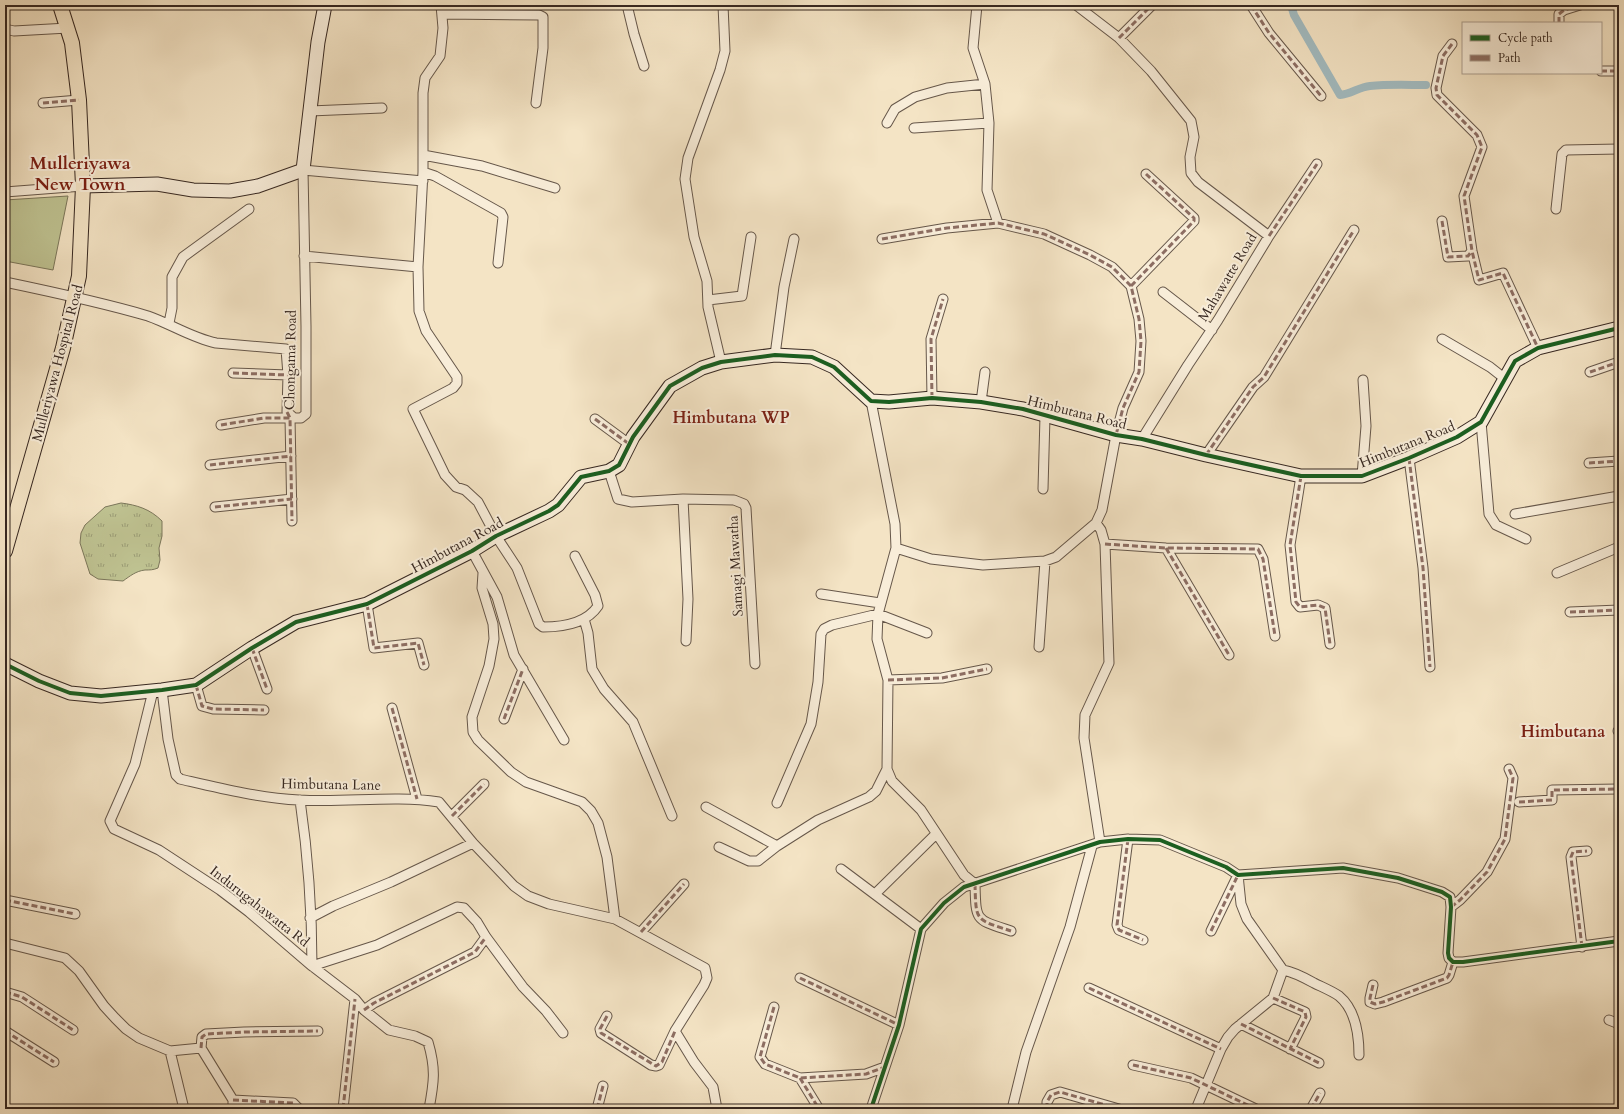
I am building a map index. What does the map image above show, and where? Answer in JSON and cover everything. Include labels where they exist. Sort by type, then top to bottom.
[{"type":"main road","name":"Mulleriyawa Hospital Road","points":[[5,551],[63,348],[79,276],[83,186],[79,100],[72,43],[60,5]]},
{"type":"street","points":[[302,170],[318,42],[325,5]]},
{"type":"street","points":[[627,5],[644,66]]},
{"type":"street","points":[[720,362],[708,300],[707,282],[694,237],[685,178],[688,158],[720,70],[724,51],[723,5]]},
{"type":"street","points":[[977,5],[973,48],[985,84],[989,123],[988,190],[998,223]]},
{"type":"street","name":"Mahawatte Road","points":[[1076,5],[1119,38],[1151,71],[1191,121],[1194,137],[1190,157],[1190,173],[1198,182],[1269,236],[1212,330],[1188,365],[1142,439]]},
{"type":"street","points":[[1119,38],[1152,5]]},
{"type":"street","points":[[1251,5],[1270,32],[1321,96]]},
{"type":"street","points":[[1559,22],[1559,14],[1564,10],[1580,5]]},
{"type":"street","points":[[536,103],[543,48],[543,17],[539,15],[442,10],[440,56],[425,78],[423,93],[423,177],[418,267],[419,311],[426,331],[457,377],[457,383],[453,388],[413,409],[445,475],[456,487],[465,490],[478,502],[496,536],[517,568],[540,624],[543,627],[563,627],[584,619],[594,612],[598,606],[595,595],[575,556]]},
{"type":"street","points":[[5,29],[14,31],[68,28]]},
{"type":"street","points":[[1452,44],[1443,56],[1436,88],[1437,95],[1477,135],[1482,147],[1464,196],[1472,251],[1479,280],[1503,273],[1538,348]]},
{"type":"street","points":[[1602,71],[1619,72]]},
{"type":"street","points":[[887,123],[895,108],[915,97],[946,88],[985,84]]},
{"type":"street","points":[[43,103],[79,100]]},
{"type":"street","points":[[310,111],[382,108]]},
{"type":"street","points":[[914,128],[989,123]]},
{"type":"street","points":[[1556,209],[1562,154],[1566,150],[1619,149]]},
{"type":"street","points":[[423,154],[482,166],[555,188]]},
{"type":"street","points":[[1269,236],[1317,164]]},
{"type":"street","points":[[5,192],[83,186],[157,184],[193,190],[230,191],[258,186],[302,170],[423,177],[435,176],[501,212],[503,217],[498,263]]},
{"type":"street","name":"Chongama Road","points":[[5,282],[75,296],[169,324],[216,343],[286,349],[289,415],[294,418],[301,418],[306,414],[306,326],[302,170]]},
{"type":"street","points":[[1130,286],[1194,221],[1194,218],[1146,174]]},
{"type":"street","points":[[169,324],[172,308],[172,277],[183,258],[250,209]]},
{"type":"street","points":[[1442,221],[1448,257],[1468,256],[1472,251]]},
{"type":"street","points":[[882,240],[946,228],[998,223],[1044,234],[1112,267],[1130,286],[1139,319],[1142,341],[1138,372],[1123,408],[1116,435],[1102,510],[1096,523],[1056,557],[1045,561],[983,565],[931,559],[896,548]]},
{"type":"street","points":[[1206,455],[1253,387],[1264,377],[1354,230]]},
{"type":"street","points":[[708,300],[742,296],[751,237]]},
{"type":"street","points":[[775,355],[784,287],[794,239]]},
{"type":"street","points":[[304,256],[418,267]]},
{"type":"street","points":[[1163,292],[1212,330]]},
{"type":"street","points":[[932,398],[931,339],[943,299]]},
{"type":"street","points":[[1526,539],[1496,525],[1489,514],[1481,422],[1504,378],[1515,361],[1538,348],[1619,328]]},
{"type":"street","points":[[1442,339],[1490,367],[1504,378]]},
{"type":"street","points":[[609,471],[619,465],[629,444],[670,386],[702,368],[720,362],[775,355],[812,357],[834,367],[871,401],[894,524],[896,548],[878,614],[877,639],[888,680],[887,769],[892,781],[921,810],[964,875],[975,884],[976,910],[979,917],[985,923],[1011,931]]},
{"type":"street","points":[[1590,372],[1619,362]]},
{"type":"street","points":[[981,402],[985,372]]},
{"type":"street","points":[[233,373],[288,375]]},
{"type":"street","points":[[1362,476],[1366,426],[1364,380]]},
{"type":"street","name":"Himbutana Road","points":[[871,401],[889,402],[932,398],[981,402],[1023,409],[1116,435],[1142,439],[1301,476],[1362,476],[1457,437],[1481,422]]},
{"type":"street","points":[[221,425],[289,415],[292,521]]},
{"type":"street","points":[[1043,489],[1045,416]]},
{"type":"street","points":[[595,420],[629,444]]},
{"type":"street","points":[[210,465],[291,456]]},
{"type":"street","points":[[1409,458],[1423,568],[1430,667]]},
{"type":"street","points":[[1589,463],[1619,461]]},
{"type":"street","name":"Himbutana Road","points":[[5,664],[39,681],[70,693],[101,696],[158,691],[196,685],[252,648],[296,622],[367,604],[496,536],[549,512],[558,505],[581,477],[609,471]]},
{"type":"street","name":"Samagi Mawatha","points":[[609,471],[618,499],[632,502],[684,499],[734,500],[744,504],[746,508],[755,664]]},
{"type":"street","points":[[1301,476],[1290,545],[1296,602],[1300,607],[1318,605],[1325,608],[1330,644]]},
{"type":"street","points":[[1515,514],[1619,496]]},
{"type":"street","points":[[215,508],[292,499]]},
{"type":"street","points":[[684,499],[688,599],[686,641]]},
{"type":"street","points":[[1012,1109],[1026,1052],[1070,927],[1096,844],[1084,738],[1085,716],[1108,663],[1105,544],[1101,530],[1096,523]]},
{"type":"street","points":[[1105,544],[1166,548],[1258,549],[1263,559],[1275,636]]},
{"type":"street","points":[[1557,573],[1619,547]]},
{"type":"street","points":[[1166,548],[1229,655]]},
{"type":"street","points":[[472,550],[497,597],[514,655],[564,740]]},
{"type":"street","points":[[1039,647],[1045,561]]},
{"type":"street","points":[[483,573],[482,588],[493,624],[494,638],[489,666],[472,717],[473,732],[478,740],[511,772],[526,782],[582,802],[591,811],[598,824],[607,857],[615,919]]},
{"type":"street","points":[[821,594],[880,604]]},
{"type":"street","points":[[367,604],[374,648],[418,643],[424,665]]},
{"type":"street","points":[[1570,612],[1619,610]]},
{"type":"street","points":[[777,803],[811,724],[818,682],[821,634],[824,629],[832,625],[878,614],[927,633]]},
{"type":"street","points":[[584,619],[588,633],[592,670],[604,689],[633,722],[672,816]]},
{"type":"street","points":[[252,648],[267,689]]},
{"type":"street","points":[[888,680],[942,678],[987,669]]},
{"type":"street","points":[[504,719],[523,670]]},
{"type":"street","points":[[196,685],[202,706],[213,709],[264,710]]},
{"type":"street","name":"Himbutana Lane","points":[[158,691],[176,775],[180,779],[236,792],[300,800],[417,799],[439,802],[473,843],[514,886],[528,896],[549,904],[584,910],[615,919],[705,968],[707,978],[704,985],[675,1031]]},
{"type":"street","name":"Indurugahawatta Rd","points":[[158,691],[135,764],[110,821],[114,829],[159,850],[220,890],[249,912],[312,966],[355,999],[364,1010],[389,1030],[415,1036],[428,1042],[433,1061],[433,1085],[429,1109]]},
{"type":"street","points":[[392,708],[417,799]]},
{"type":"street","points":[[719,847],[749,861],[758,862],[777,846],[818,820],[869,797],[876,792],[887,769]]},
{"type":"street","points":[[1451,907],[1460,900],[1487,872],[1505,838],[1513,778],[1509,769]]},
{"type":"street","points":[[452,816],[484,784]]},
{"type":"street","points":[[1519,802],[1552,800],[1552,790],[1619,790]]},
{"type":"street","points":[[300,800],[306,847],[312,966],[378,945],[457,907],[464,908],[477,922],[486,937],[523,987],[546,1011],[562,1033]]},
{"type":"street","points":[[706,808],[777,846]]},
{"type":"street","points":[[875,894],[936,834]]},
{"type":"street","points":[[1128,839],[1117,925],[1119,930],[1143,940]]},
{"type":"street","points":[[871,1109],[899,1025],[921,929],[944,903],[964,887],[1096,844],[1128,839],[1160,840],[1226,867],[1238,875],[1343,868],[1398,878],[1442,892],[1450,897],[1451,907],[1448,953],[1449,958],[1453,962],[1582,947],[1619,941]]},
{"type":"street","points":[[310,918],[333,906],[391,882],[473,843]]},
{"type":"street","points":[[1582,947],[1571,857],[1573,852],[1587,851]]},
{"type":"street","points":[[841,869],[921,929]]},
{"type":"street","points":[[1211,931],[1238,875]]},
{"type":"street","points":[[1238,875],[1241,904],[1247,919],[1283,970],[1300,976],[1338,995],[1347,1004],[1353,1014],[1359,1044],[1359,1055]]},
{"type":"street","points":[[641,932],[684,884]]},
{"type":"street","points":[[5,900],[75,914]]},
{"type":"street","points":[[364,1010],[374,1003],[476,952],[486,937]]},
{"type":"street","points":[[5,943],[65,958],[79,971],[104,1006],[126,1029],[139,1038],[170,1051],[201,1048]]},
{"type":"street","points":[[1372,985],[1370,1002],[1375,1004],[1383,1002],[1447,978],[1453,962]]},
{"type":"street","points":[[1196,1109],[1221,1049],[1231,1033],[1273,998],[1283,970]]},
{"type":"street","points":[[800,978],[899,1025]]},
{"type":"street","points":[[1089,988],[1221,1049]]},
{"type":"street","points":[[5,992],[22,997],[74,1030]]},
{"type":"street","points":[[1273,998],[1305,1012],[1306,1014],[1306,1017],[1290,1049]]},
{"type":"street","points":[[343,1109],[355,999]]},
{"type":"street","points":[[774,1008],[760,1057],[765,1064],[800,1078],[866,1074],[885,1067]]},
{"type":"street","points":[[607,1016],[600,1029],[601,1034],[656,1066],[662,1062],[675,1031]]},
{"type":"street","points":[[1609,1020],[1619,1024]]},
{"type":"street","points":[[1241,1024],[1319,1063]]},
{"type":"street","points":[[5,1031],[54,1062]]},
{"type":"street","points":[[299,1109],[293,1103],[233,1104],[201,1048],[202,1037],[206,1034],[244,1032],[318,1031]]},
{"type":"street","points":[[675,1031],[694,1062],[713,1087],[717,1109]]},
{"type":"street","points":[[170,1051],[184,1109]]},
{"type":"street","points":[[1133,1065],[1184,1076],[1243,1106],[1256,1109]]},
{"type":"street","points":[[800,1078],[819,1109]]},
{"type":"street","points":[[597,1109],[604,1086]]},
{"type":"street","points":[[1047,1109],[1051,1095],[1060,1092],[1118,1109]]},
{"type":"street","points":[[1310,1109],[1320,1093]]},
{"type":"green space","points":[[68,196],[53,270],[5,261],[5,200]]},
{"type":"green space","points":[[121,503],[143,508],[153,513],[162,521],[162,536],[159,548],[160,560],[158,568],[139,571],[123,581],[98,579],[90,574],[80,543],[81,533],[85,525],[105,507]]},
{"type":"waterway","points":[[1291,5],[1294,15],[1340,95],[1370,86],[1426,85]]},
{"type":"marked path","points":[[1119,38],[1152,5]]},
{"type":"marked path","points":[[1251,5],[1269,33],[1321,96]]},
{"type":"marked path","points":[[1559,22],[1559,14],[1564,10],[1580,5]]},
{"type":"marked path","points":[[1452,44],[1443,56],[1436,88],[1437,95],[1477,135],[1482,147],[1464,196],[1472,251],[1479,280],[1503,273],[1538,348]]},
{"type":"marked path","points":[[1602,71],[1619,71]]},
{"type":"marked path","points":[[43,103],[79,100]]},
{"type":"marked path","points":[[1269,236],[1317,164]]},
{"type":"marked path","points":[[1131,286],[1194,221],[1194,218],[1146,174]]},
{"type":"marked path","points":[[1442,221],[1448,257],[1468,256],[1472,251]]},
{"type":"marked path","points":[[882,239],[947,228],[998,223],[1044,234],[1112,267],[1131,286],[1139,319],[1141,341],[1139,372],[1123,408],[1116,435]]},
{"type":"marked path","points":[[1206,455],[1253,387],[1264,377],[1354,230]]},
{"type":"marked path","points":[[932,398],[931,339],[943,299]]},
{"type":"marked path","points":[[1590,372],[1619,362]]},
{"type":"marked path","points":[[233,373],[288,375]]},
{"type":"marked path","points":[[287,412],[290,418],[292,521]]},
{"type":"marked path","points":[[221,425],[264,418],[290,418]]},
{"type":"marked path","points":[[595,419],[629,444]]},
{"type":"marked path","points":[[210,465],[291,456]]},
{"type":"marked path","points":[[1409,458],[1423,568],[1430,667]]},
{"type":"marked path","points":[[1589,463],[1619,461]]},
{"type":"marked path","points":[[1301,476],[1290,545],[1296,602],[1300,607],[1318,605],[1325,608],[1330,644]]},
{"type":"marked path","points":[[215,507],[292,499]]},
{"type":"marked path","points":[[1105,544],[1166,548],[1258,549],[1263,559],[1275,636]]},
{"type":"marked path","points":[[1166,548],[1229,655]]},
{"type":"marked path","points":[[367,604],[374,648],[418,643],[424,665]]},
{"type":"marked path","points":[[1570,612],[1619,610]]},
{"type":"marked path","points":[[252,648],[267,689]]},
{"type":"marked path","points":[[504,719],[523,669]]},
{"type":"marked path","points":[[888,680],[942,678],[987,669]]},
{"type":"marked path","points":[[196,685],[202,706],[213,709],[264,710]]},
{"type":"marked path","points":[[392,708],[417,799]]},
{"type":"marked path","points":[[1451,907],[1460,900],[1487,872],[1505,839],[1513,778],[1509,769]]},
{"type":"marked path","points":[[452,816],[484,784]]},
{"type":"marked path","points":[[1519,802],[1552,800],[1552,790],[1619,789]]},
{"type":"marked path","points":[[1128,839],[1117,925],[1119,930],[1143,940]]},
{"type":"marked path","points":[[1582,947],[1571,857],[1573,852],[1587,851]]},
{"type":"marked path","points":[[1211,931],[1238,875]]},
{"type":"marked path","points":[[641,932],[684,884]]},
{"type":"marked path","points":[[975,884],[976,906],[980,917],[990,924],[1011,931]]},
{"type":"marked path","points":[[5,900],[75,914]]},
{"type":"marked path","points":[[364,1010],[374,1003],[475,952],[486,937]]},
{"type":"marked path","points":[[1373,985],[1370,1002],[1375,1004],[1447,978],[1453,962]]},
{"type":"marked path","points":[[800,978],[899,1025]]},
{"type":"marked path","points":[[1089,988],[1221,1049]]},
{"type":"marked path","points":[[5,992],[22,997],[73,1030]]},
{"type":"marked path","points":[[1273,998],[1305,1012],[1306,1017],[1290,1049]]},
{"type":"marked path","points":[[343,1109],[355,999]]},
{"type":"marked path","points":[[774,1007],[760,1057],[765,1064],[800,1078],[866,1074],[885,1067]]},
{"type":"marked path","points":[[607,1016],[600,1029],[601,1033],[656,1066],[662,1062],[675,1031]]},
{"type":"marked path","points":[[1241,1024],[1319,1063]]},
{"type":"marked path","points":[[5,1031],[54,1062]]},
{"type":"marked path","points":[[201,1048],[202,1037],[206,1034],[318,1031]]},
{"type":"marked path","points":[[1133,1065],[1191,1078],[1256,1109]]},
{"type":"marked path","points":[[800,1078],[819,1109]]},
{"type":"marked path","points":[[597,1109],[603,1086]]},
{"type":"marked path","points":[[1047,1109],[1047,1102],[1051,1095],[1060,1092],[1119,1109]]},
{"type":"marked path","points":[[1311,1109],[1320,1093]]},
{"type":"marked path","points":[[233,1100],[293,1103],[299,1109]]},
{"type":"cycle path","points":[[5,664],[39,681],[70,693],[101,696],[196,685],[252,648],[296,622],[367,604],[472,551],[496,536],[549,511],[558,505],[581,477],[609,471],[619,465],[633,437],[670,386],[702,368],[721,362],[775,355],[812,357],[834,367],[871,401],[889,402],[932,398],[981,402],[1023,409],[1116,435],[1142,439],[1301,476],[1362,476],[1457,437],[1481,422],[1515,361],[1538,348],[1619,328]]},
{"type":"cycle path","points":[[871,1109],[899,1025],[921,929],[944,903],[964,887],[1100,842],[1128,839],[1160,840],[1226,867],[1238,875],[1343,868],[1398,878],[1442,892],[1450,897],[1451,907],[1448,953],[1449,958],[1453,962],[1463,962],[1619,941]]},
{"type":"district","name":"Mulleriyawa New Town","points":[[80,173]]},
{"type":"district","name":"Himbutana WP","points":[[731,417]]},
{"type":"district","name":"Himbutana","points":[[1563,731]]}]
